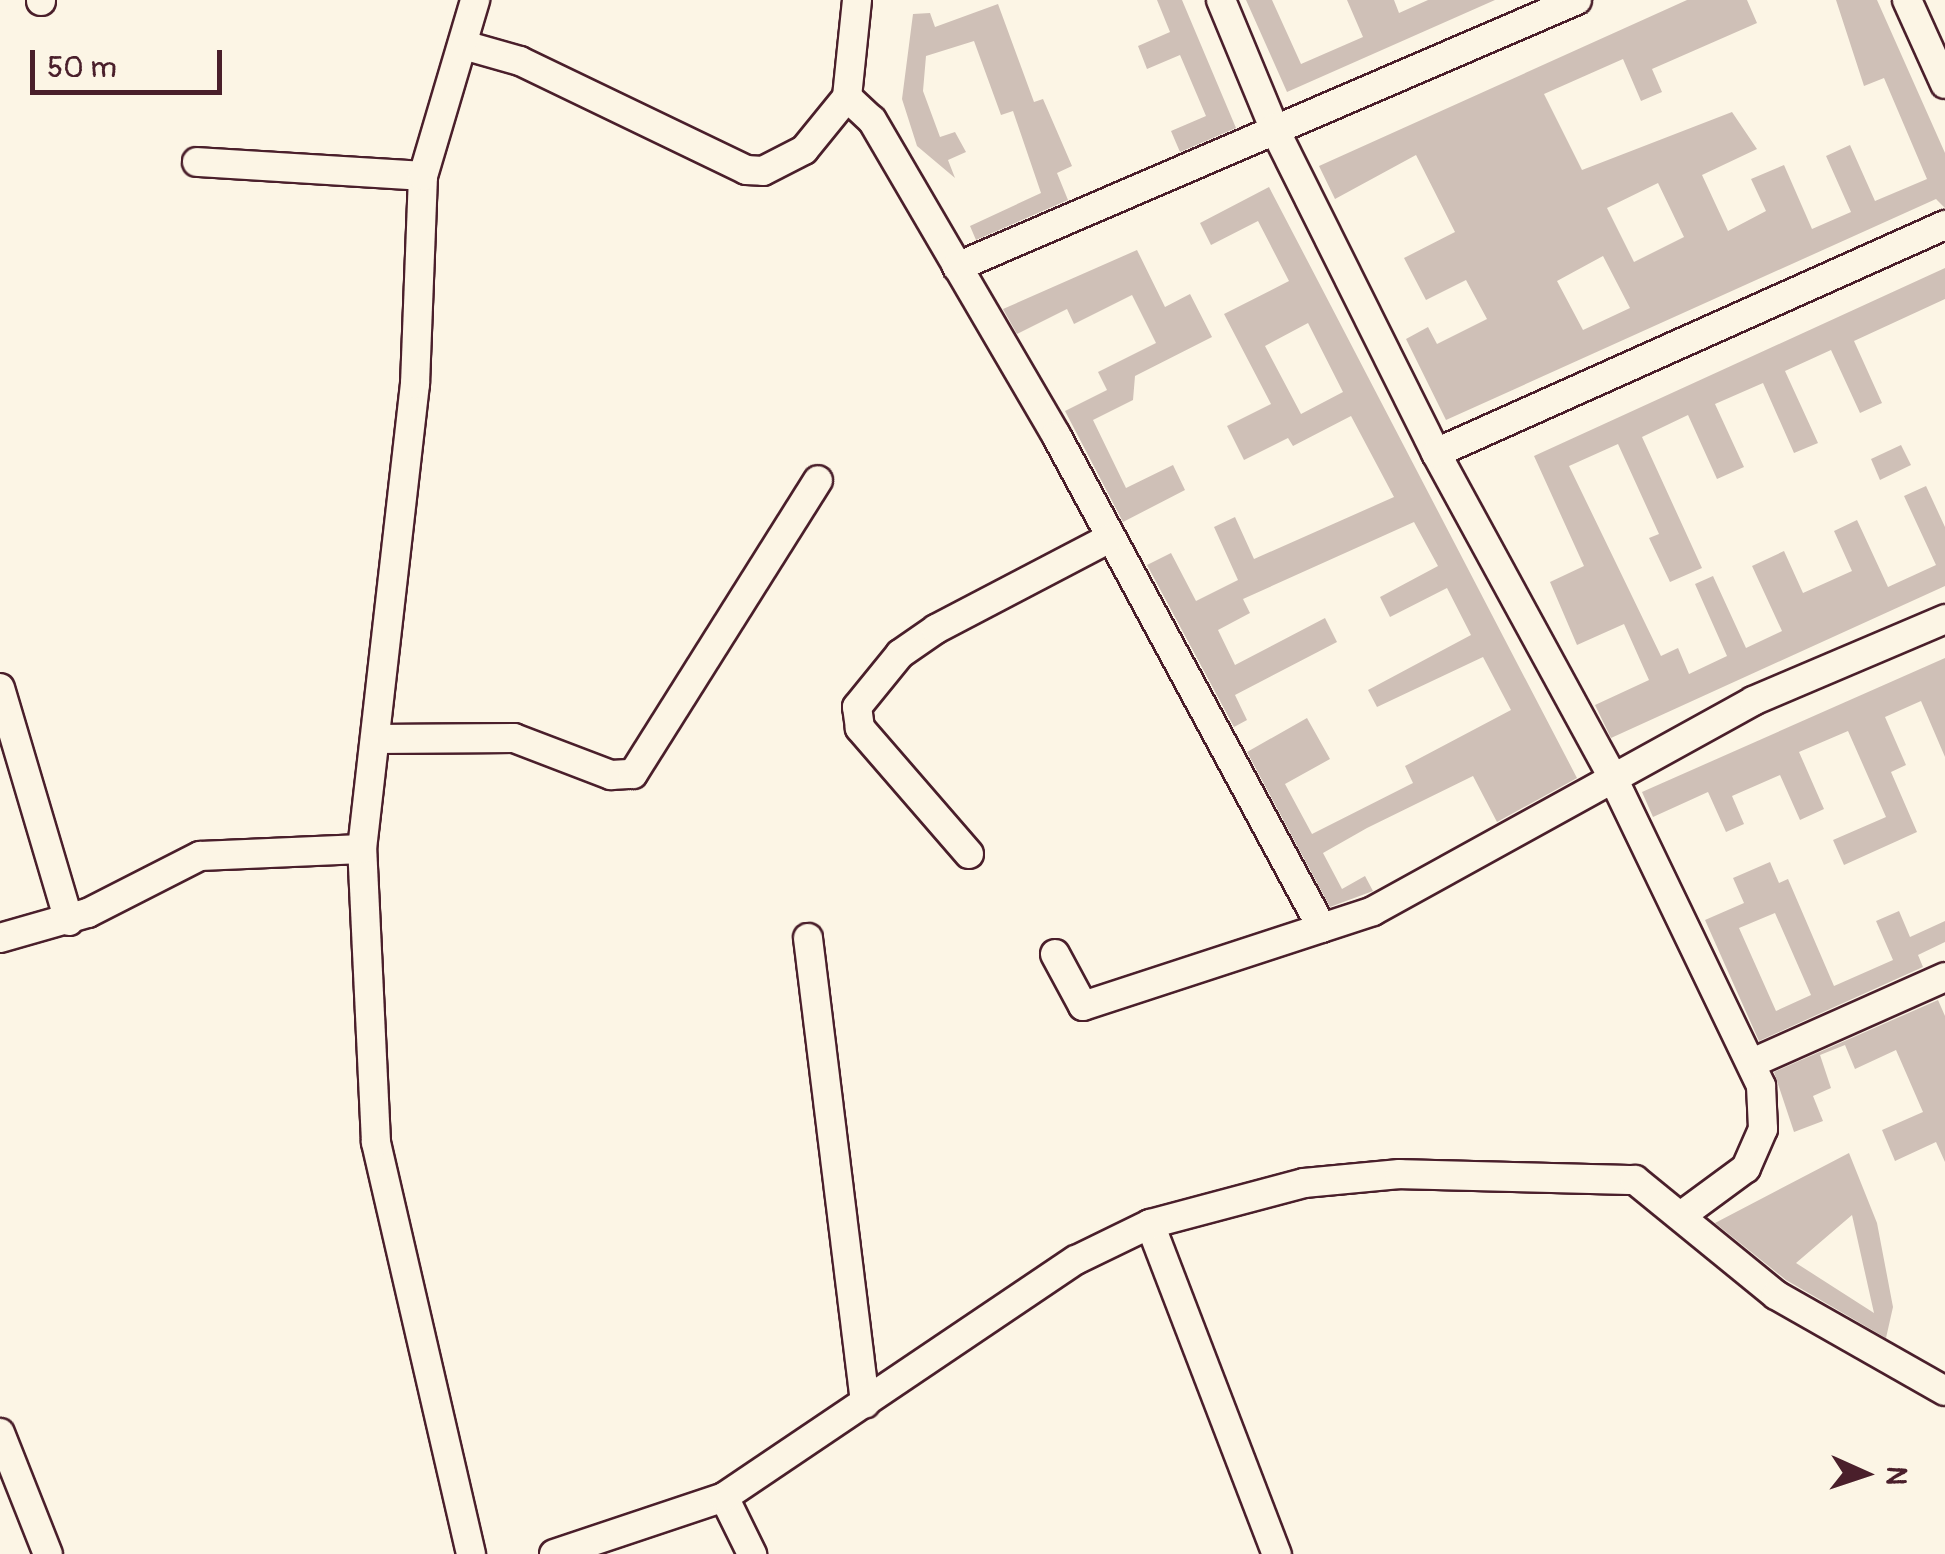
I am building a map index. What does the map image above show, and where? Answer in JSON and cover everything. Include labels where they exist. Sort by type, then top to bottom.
[{"type":"street","points":[[471,1554],[376,1142],[362,849],[415,384],[424,176],[467,46],[475,0]]},
{"type":"street","points":[[467,46],[520,61],[746,170],[776,168],[804,150],[847,98],[857,0]]},
{"type":"street","points":[[1221,0],[1274,128],[1436,453],[1612,776],[1752,1063],[1767,1102],[1756,1150],[1724,1189],[1685,1213]]},
{"type":"street","points":[[958,267],[1576,0]]},
{"type":"street","points":[[1907,0],[1945,84]]},
{"type":"street","points":[[847,98],[872,120],[958,267],[1322,928]]},
{"type":"street","points":[[197,162],[424,176]]},
{"type":"street","points":[[1436,453],[1945,224]]},
{"type":"street","points":[[375,738],[514,738],[617,777],[634,774],[818,480]]},
{"type":"street","points":[[969,854],[860,728],[857,707],[900,654],[936,628],[1110,538]]},
{"type":"street","points":[[1054,954],[1083,1006],[1373,911],[1754,701],[1945,619]]},
{"type":"street","points":[[0,688],[70,921]]},
{"type":"street","points":[[0,938],[70,921],[200,856],[362,849]]},
{"type":"street","points":[[808,938],[865,1404]]},
{"type":"street","points":[[1752,1063],[1945,977]]},
{"type":"street","points":[[554,1554],[724,1497],[1076,1260],[1150,1224],[1304,1183],[1400,1174],[1602,1174],[1635,1180],[1685,1213],[1776,1295],[1945,1391]]},
{"type":"street","points":[[1150,1224],[1277,1554]]},
{"type":"street","points":[[0,1433],[48,1554]]},
{"type":"street","points":[[724,1497],[752,1554]]},
{"type":"building","points":[[1157,0],[1182,0],[1236,128],[1180,152],[1171,131],[1206,116],[1180,55],[1147,69],[1138,46],[1170,32]]},
{"type":"building","points":[[1246,0],[1272,0],[1301,64],[1363,37],[1347,0],[1394,0],[1399,13],[1428,0],[1495,0],[1287,92]]},
{"type":"building","points":[[1687,0],[1747,0],[1757,23],[1652,69],[1662,92],[1641,101],[1623,59],[1544,94],[1582,170],[1732,112],[1757,149],[1702,175],[1728,231],[1766,211],[1751,179],[1784,165],[1812,229],[1851,212],[1826,156],[1850,145],[1875,201],[1927,179],[1884,78],[1864,86],[1836,0],[1877,0],[1945,153],[1945,208],[1936,199],[1446,420],[1406,339],[1428,327],[1437,344],[1487,319],[1466,280],[1426,300],[1404,258],[1455,232],[1416,155],[1335,199],[1319,166]],"holes":[[[1658,183],[1684,237],[1634,262],[1607,208]],[[1603,256],[1630,308],[1583,330],[1557,281]]]},
{"type":"building","points":[[998,4],[1034,102],[1043,99],[1072,166],[1057,173],[1068,200],[976,240],[970,226],[1041,193],[1013,111],[1001,115],[974,41],[926,56],[923,91],[940,137],[955,132],[966,152],[948,160],[955,178],[917,146],[902,99],[913,14],[930,13],[935,27]]},
{"type":"building","points":[[1269,187],[1577,778],[1497,822],[1473,776],[1367,828],[1323,853],[1342,889],[1365,876],[1373,891],[1330,907],[1247,752],[1307,718],[1330,759],[1285,784],[1312,834],[1413,783],[1405,766],[1511,710],[1483,657],[1377,707],[1368,690],[1471,635],[1447,588],[1390,617],[1380,597],[1438,566],[1414,522],[1243,599],[1250,613],[1218,630],[1235,665],[1325,618],[1337,642],[1235,695],[1247,720],[1234,727],[1147,565],[1171,553],[1196,601],[1238,580],[1214,527],[1235,517],[1254,559],[1394,497],[1351,416],[1293,446],[1288,438],[1244,460],[1227,426],[1271,404],[1224,314],[1289,281],[1258,221],[1211,245],[1200,223]],"holes":[[[1308,323],[1343,392],[1301,414],[1265,346]]]},
{"type":"building","points":[[1137,250],[1165,307],[1190,294],[1212,337],[1135,376],[1133,400],[1093,420],[1126,488],[1173,465],[1185,490],[1123,522],[1065,411],[1107,390],[1098,372],[1156,343],[1132,295],[1074,324],[1067,309],[1017,334],[1003,309]]},
{"type":"building","points":[[1945,268],[1945,299],[1854,341],[1882,403],[1860,413],[1831,350],[1785,371],[1818,443],[1794,453],[1763,383],[1715,404],[1744,467],[1717,479],[1688,415],[1642,437],[1702,568],[1670,582],[1649,538],[1659,534],[1618,444],[1569,466],[1661,656],[1678,648],[1689,674],[1727,656],[1695,584],[1713,576],[1746,648],[1782,631],[1752,566],[1784,551],[1803,593],[1852,571],[1834,531],[1857,520],[1888,587],[1936,565],[1904,496],[1926,486],[1945,527],[1945,586],[1611,738],[1595,705],[1649,680],[1624,624],[1577,645],[1550,582],[1584,566],[1534,456]]},
{"type":"building","points":[[1901,445],[1911,465],[1880,480],[1871,459]]},
{"type":"building","points":[[1945,658],[1945,757],[1921,701],[1885,717],[1906,765],[1891,772],[1917,832],[1844,865],[1833,840],[1886,817],[1848,731],[1799,752],[1824,809],[1800,820],[1780,775],[1732,796],[1744,824],[1726,832],[1708,792],[1653,817],[1642,792]]},
{"type":"building","points":[[1770,862],[1779,883],[1788,879],[1834,986],[1893,960],[1876,921],[1899,911],[1910,937],[1945,921],[1945,942],[1918,955],[1923,967],[1759,1041],[1705,920],[1744,903],[1733,878]],"holes":[[[1775,913],[1811,995],[1776,1011],[1739,928]]]},
{"type":"building","points":[[1938,1000],[1945,1016],[1945,1162],[1936,1142],[1895,1161],[1882,1130],[1923,1112],[1896,1050],[1855,1069],[1845,1045],[1820,1055],[1831,1088],[1813,1096],[1823,1121],[1794,1132],[1774,1072]]},
{"type":"building","points":[[1849,1153],[1877,1223],[1893,1307],[1886,1338],[1786,1280],[1715,1223]],"holes":[[[1852,1215],[1874,1313],[1796,1263]]]}]
